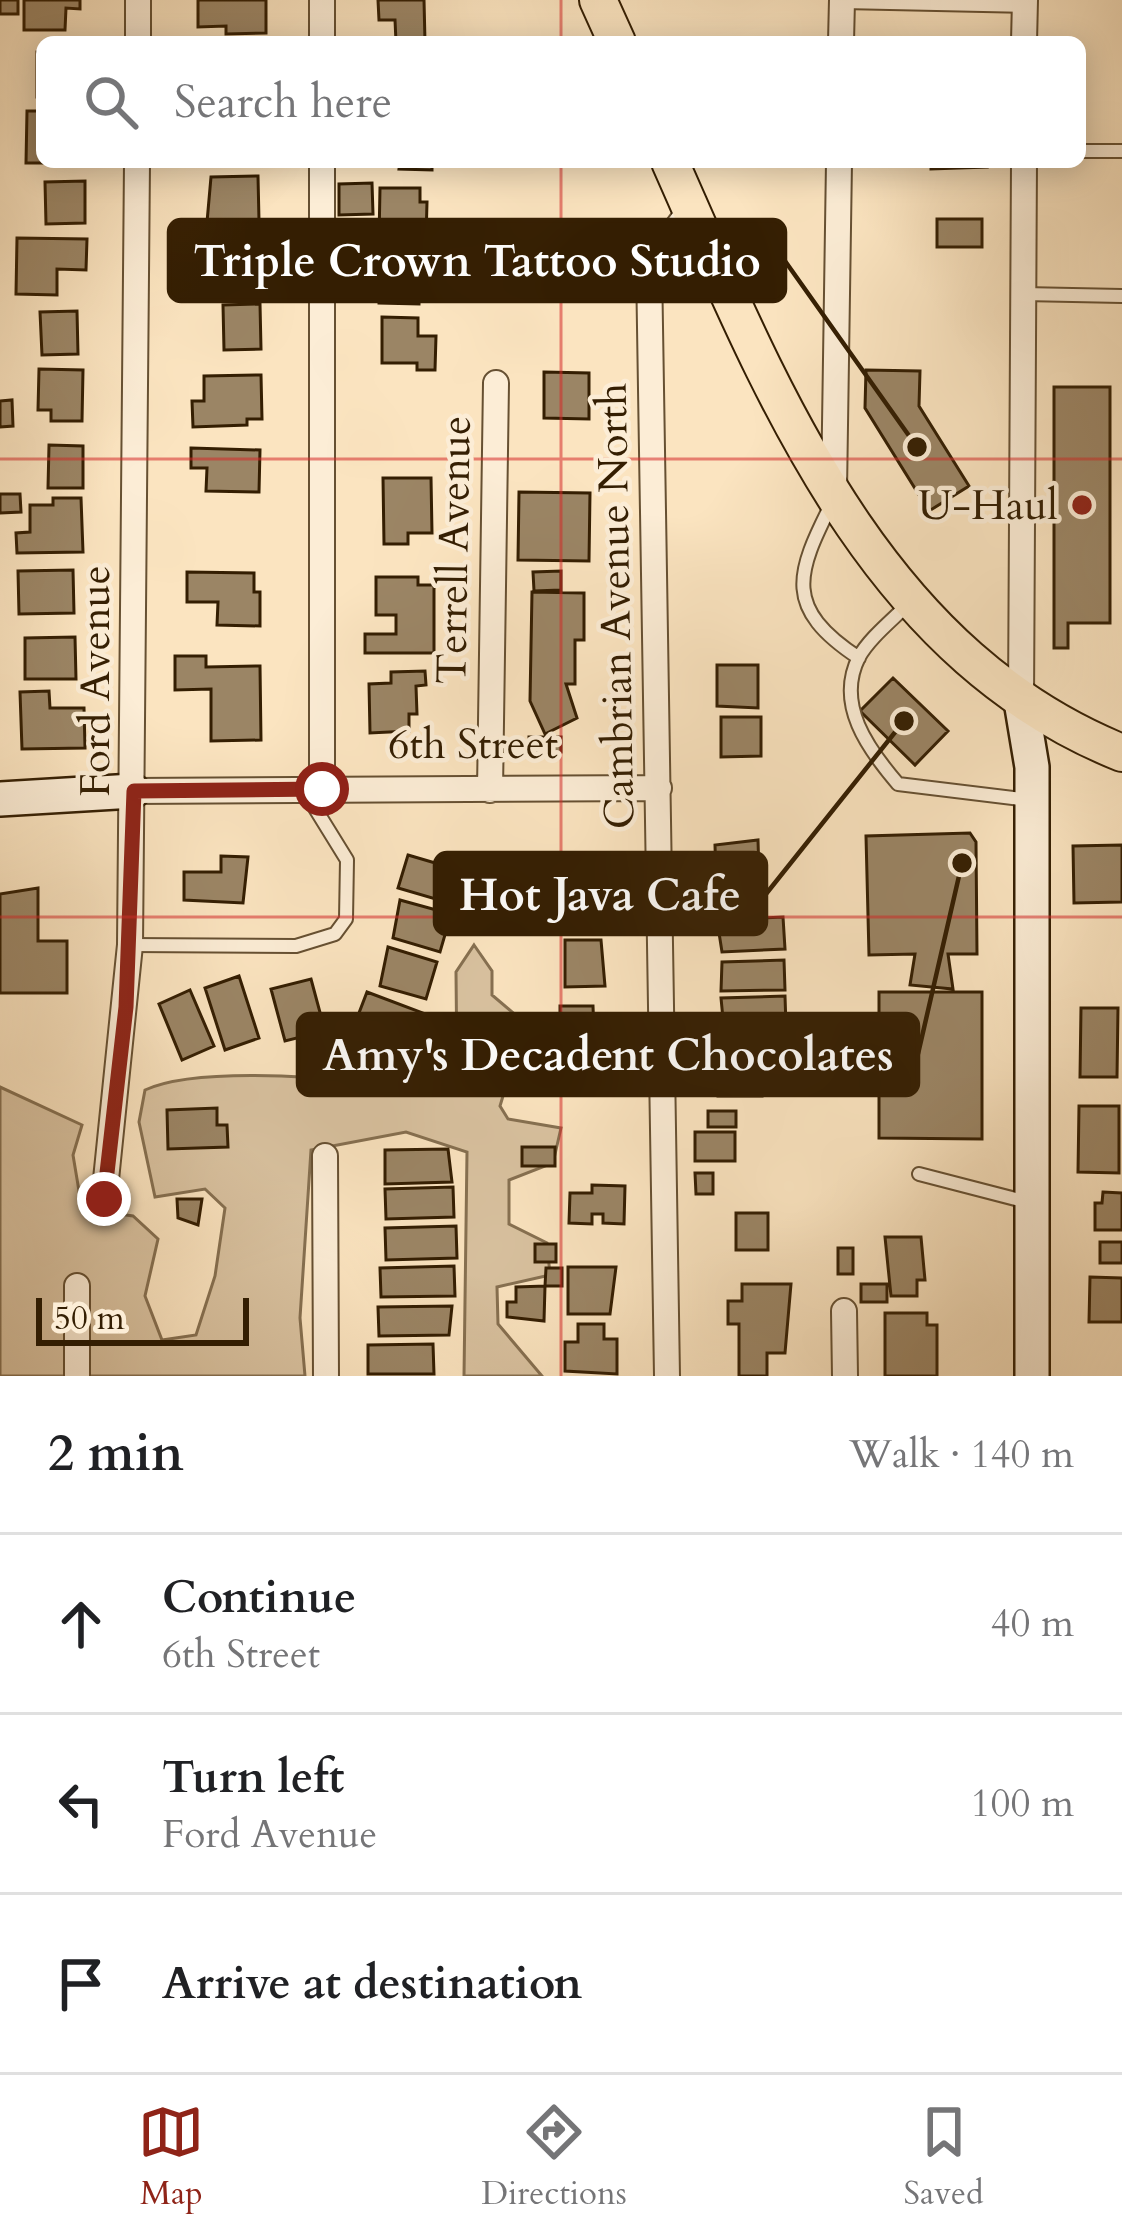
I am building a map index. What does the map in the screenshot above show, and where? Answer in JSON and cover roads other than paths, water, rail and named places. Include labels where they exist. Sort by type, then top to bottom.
[{"type":"main road","points":[[598,0],[614,36]]},
{"type":"main road","points":[[673,168],[834,500],[911,601],[961,653],[1021,701],[1122,753]]},
{"type":"street","points":[[138,0],[138,36]]},
{"type":"street","points":[[322,0],[322,36]]},
{"type":"street","points":[[841,36],[842,1]]},
{"type":"street","points":[[1024,36],[1025,3]]},
{"type":"street","name":"Ford Avenue","points":[[104,1199],[130,945],[137,168]]},
{"type":"street","points":[[313,790],[322,168]]},
{"type":"street","points":[[834,500],[839,168]]},
{"type":"street","points":[[1024,168],[1021,701],[1032,767],[1032,1376]]},
{"type":"street","name":"Cambrian Avenue North","points":[[667,1376],[649,265],[691,209]]},
{"type":"street","name":"Terrell Avenue","points":[[490,790],[496,382]]},
{"type":"street","name":"6th Street","points":[[0,799],[134,791],[659,788]]},
{"type":"street","points":[[325,1156],[326,1376]]},
{"type":"street","points":[[77,1286],[77,1376]]},
{"type":"street","points":[[844,1311],[844,1376]]},
{"type":"lane","points":[[842,1],[1025,3]]},
{"type":"lane","points":[[1086,151],[1122,151]]},
{"type":"lane","points":[[1023,294],[1122,296]]},
{"type":"lane","points":[[834,500],[802,563],[804,596],[830,639],[859,658]]},
{"type":"lane","points":[[911,601],[859,658],[849,709],[876,759],[898,784],[1030,800]]},
{"type":"lane","points":[[130,945],[296,946],[335,934],[346,919],[347,860],[313,790]]},
{"type":"lane","points":[[919,1174],[1032,1203]]},
{"type":"place","name":"Triple Crown Tattoo Studio","points":[[917,447]]},
{"type":"place","name":"U-Haul","points":[[1082,505]]},
{"type":"place","name":"Hot Java Cafe","points":[[904,721]]},
{"type":"place","name":"Amy's Decadent Chocolates","points":[[962,863]]}]
